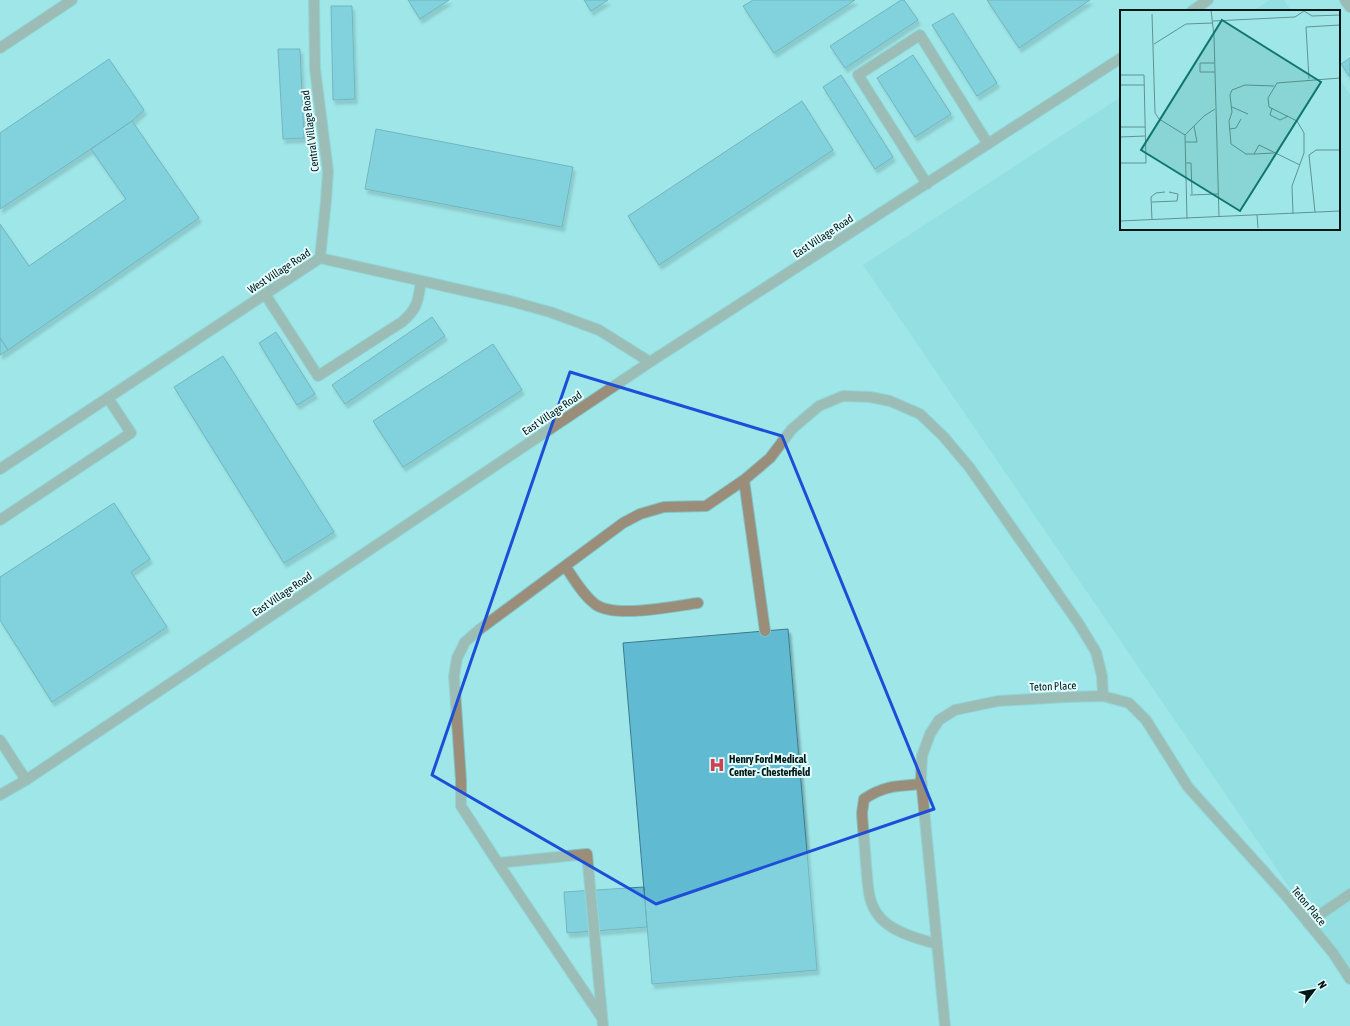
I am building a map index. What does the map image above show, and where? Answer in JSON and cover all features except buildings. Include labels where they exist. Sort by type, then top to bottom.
[{"type":"street","points":[[0,48],[72,0]]},
{"type":"street","name":"Central Village Road","points":[[314,0],[315,69],[328,171],[320,258]]},
{"type":"street","points":[[1193,10],[1208,0]]},
{"type":"street","points":[[1345,0],[1350,7]]},
{"type":"street","points":[[927,184],[858,75],[920,35],[988,144]]},
{"type":"street","name":"East Village Road","points":[[0,795],[26,780],[650,362],[1120,59]]},
{"type":"street","name":"West Village Road","points":[[0,469],[320,258],[550,312],[599,330],[650,362]]},
{"type":"street","points":[[265,294],[318,376],[402,322],[410,315],[417,306],[421,281]]},
{"type":"street","points":[[603,1023],[461,806],[461,780],[454,676],[457,658],[465,642],[480,629],[623,523],[640,514],[664,507],[706,506],[744,480],[770,458],[792,430],[820,406],[843,396],[870,397],[890,401],[920,414],[944,437],[970,468],[1079,624],[1096,652],[1102,676],[1103,696]]},
{"type":"street","points":[[0,520],[131,433],[108,398]]},
{"type":"street","points":[[744,480],[765,631]]},
{"type":"street","points":[[565,566],[586,595],[596,605],[609,610],[622,612],[698,603]]},
{"type":"street","name":"Teton Place","points":[[945,1026],[922,784],[922,756],[930,734],[939,720],[955,710],[975,705],[1004,701],[1103,696],[1129,703],[1146,720],[1188,787],[1287,897],[1333,954],[1350,979]]},
{"type":"street","points":[[0,740],[26,780]]},
{"type":"street","points":[[922,784],[887,787],[876,791],[864,799],[862,813],[869,897],[876,914],[889,925],[918,940],[937,944]]},
{"type":"street","points":[[498,863],[587,854],[603,1023]]},
{"type":"street","points":[[1308,923],[1350,894]]},
{"type":"highlighted area","points":[[570,372],[782,436],[934,809],[656,904],[432,775]]},
{"type":"shaded area","points":[[1270,0],[1284,0],[1290,10],[1255,10]]},
{"type":"shaded area","points":[[1340,80],[1350,94],[1350,976],[863,265],[1120,98],[1120,230],[1340,230]]},
{"type":"place","name":"Henry Ford Medical Center - Chesterfield","points":[[717,765]]}]
